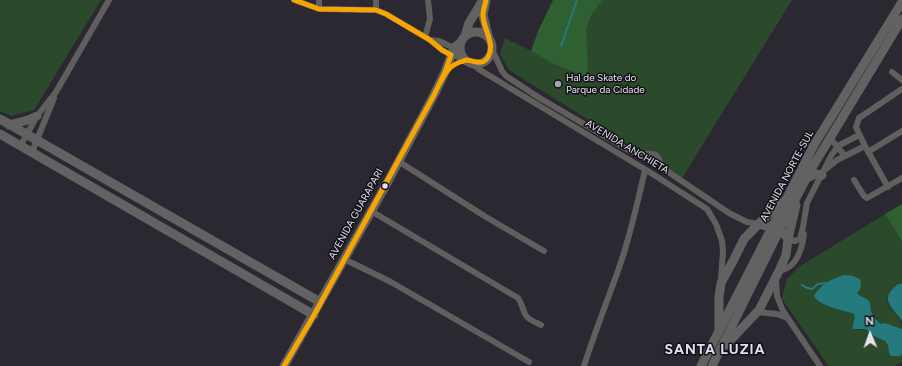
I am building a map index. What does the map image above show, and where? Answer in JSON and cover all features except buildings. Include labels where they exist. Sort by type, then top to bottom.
[{"type":"street","points":[[32,152],[56,92],[109,0]]},
{"type":"street","name":"AVENIDA ANCHIETA","points":[[294,0],[319,8],[376,10],[386,14],[427,38],[458,45],[466,60],[487,74],[708,209],[720,233],[722,241],[723,251],[721,283]]},
{"type":"street","points":[[319,0],[319,8]]},
{"type":"street","points":[[376,0],[376,10]]},
{"type":"street","points":[[427,38],[430,19],[428,0]]},
{"type":"street","name":"AVENIDA GUARAPARI","points":[[288,365],[320,302],[398,161],[469,23],[483,0]]},
{"type":"street","points":[[486,0],[483,15],[491,45],[489,56],[487,59],[479,63],[466,60],[458,45],[472,33],[479,32],[485,35],[491,45]]},
{"type":"street","name":"AVENIDA NORTE-SUL","points":[[712,366],[719,352],[734,311],[795,191],[814,145],[902,2]]},
{"type":"street","name":"AVENIDA NORTE-SUL","points":[[795,191],[807,178],[902,19]]},
{"type":"street","name":"AVENIDA ANCHIETA","points":[[491,45],[502,71],[506,76],[538,97],[630,151],[642,154],[649,152],[656,155],[660,160],[661,167],[729,213],[747,222],[760,224]]},
{"type":"street","name":"AVENIDA GUARAPARI","points":[[445,72],[454,64],[466,60]]},
{"type":"street","points":[[892,72],[902,80]]},
{"type":"street","points":[[888,187],[856,127],[859,118],[902,88]]},
{"type":"street","points":[[20,145],[37,116],[56,92]]},
{"type":"street","points":[[9,125],[37,116]]},
{"type":"street","points":[[0,119],[320,302]]},
{"type":"street","points":[[868,152],[902,131]]},
{"type":"street","points":[[0,134],[314,315]]},
{"type":"street","points":[[760,224],[775,229],[792,241],[798,240],[802,236],[807,204],[838,146],[859,135]]},
{"type":"street","points":[[830,138],[845,156]]},
{"type":"street","points":[[807,178],[823,173],[837,160],[865,146]]},
{"type":"street","points":[[584,366],[621,261],[636,209],[646,170],[640,159],[642,154]]},
{"type":"street","points":[[398,161],[486,217],[544,251]]},
{"type":"street","points":[[646,170],[656,171],[661,167]]},
{"type":"street","points":[[854,180],[865,197],[870,197],[902,178]]},
{"type":"street","points":[[719,332],[719,297],[721,283],[744,239],[795,191]]},
{"type":"street","points":[[719,352],[756,312],[778,274],[786,255],[795,191]]},
{"type":"street","points":[[371,211],[518,298],[522,303],[526,316],[530,320],[541,325]]},
{"type":"street","points":[[778,274],[790,268],[799,256],[805,232],[803,227]]},
{"type":"street","points":[[344,259],[391,282],[529,362]]},
{"type":"street","points":[[778,274],[775,287],[783,311],[820,366]]},
{"type":"street","points":[[719,297],[723,304],[734,311],[748,316],[756,312],[777,314],[790,320]]},
{"type":"street","name":"AVENIDA NORTE-SUL","points":[[701,366],[719,332],[734,311]]},
{"type":"green space","points":[[0,0],[101,0],[34,110],[11,116],[0,111]]},
{"type":"green space","points":[[553,0],[602,0],[590,17],[586,30],[588,65],[586,77],[552,63],[531,51],[539,29]]},
{"type":"green space","points":[[555,0],[792,0],[682,178],[509,70],[500,54],[505,38],[531,51],[539,29]]},
{"type":"green space","points":[[902,204],[902,242],[885,214]]},
{"type":"green space","points":[[885,214],[902,242],[902,284],[898,284],[887,299],[900,320],[902,329],[885,323],[881,324],[871,310],[870,305],[837,277],[819,288],[821,303],[854,314],[855,320],[853,324],[856,330],[866,329],[872,335],[885,341],[888,345],[891,356],[901,356],[902,353],[902,362],[895,366],[829,366],[782,299],[787,279],[799,267]]},
{"type":"water","points":[[845,275],[860,279],[861,287],[857,293],[869,301],[872,314],[881,324],[885,323],[902,329],[901,356],[891,356],[888,345],[885,341],[872,335],[866,329],[853,329],[855,318],[854,314],[826,305],[814,296],[827,282]]},
{"type":"water","points":[[898,284],[902,284],[902,321],[891,307],[888,299],[889,294]]},
{"type":"waterway","points":[[561,46],[577,0]]},
{"type":"waterway","points":[[802,285],[812,289],[818,284],[828,283]]},
{"type":"transit line","points":[[284,366],[314,315],[434,95],[451,55],[430,40],[386,14],[376,10],[319,9],[294,0]]},
{"type":"transit line","points":[[440,83],[448,70],[456,64],[466,60],[483,62],[488,57],[491,47],[483,15],[486,0]]},
{"type":"place","name":"Hal de Skate do Parque da Cidade","points":[[558,84]]},
{"type":"district","name":"SANTA LUZIA","points":[[715,350]]}]
